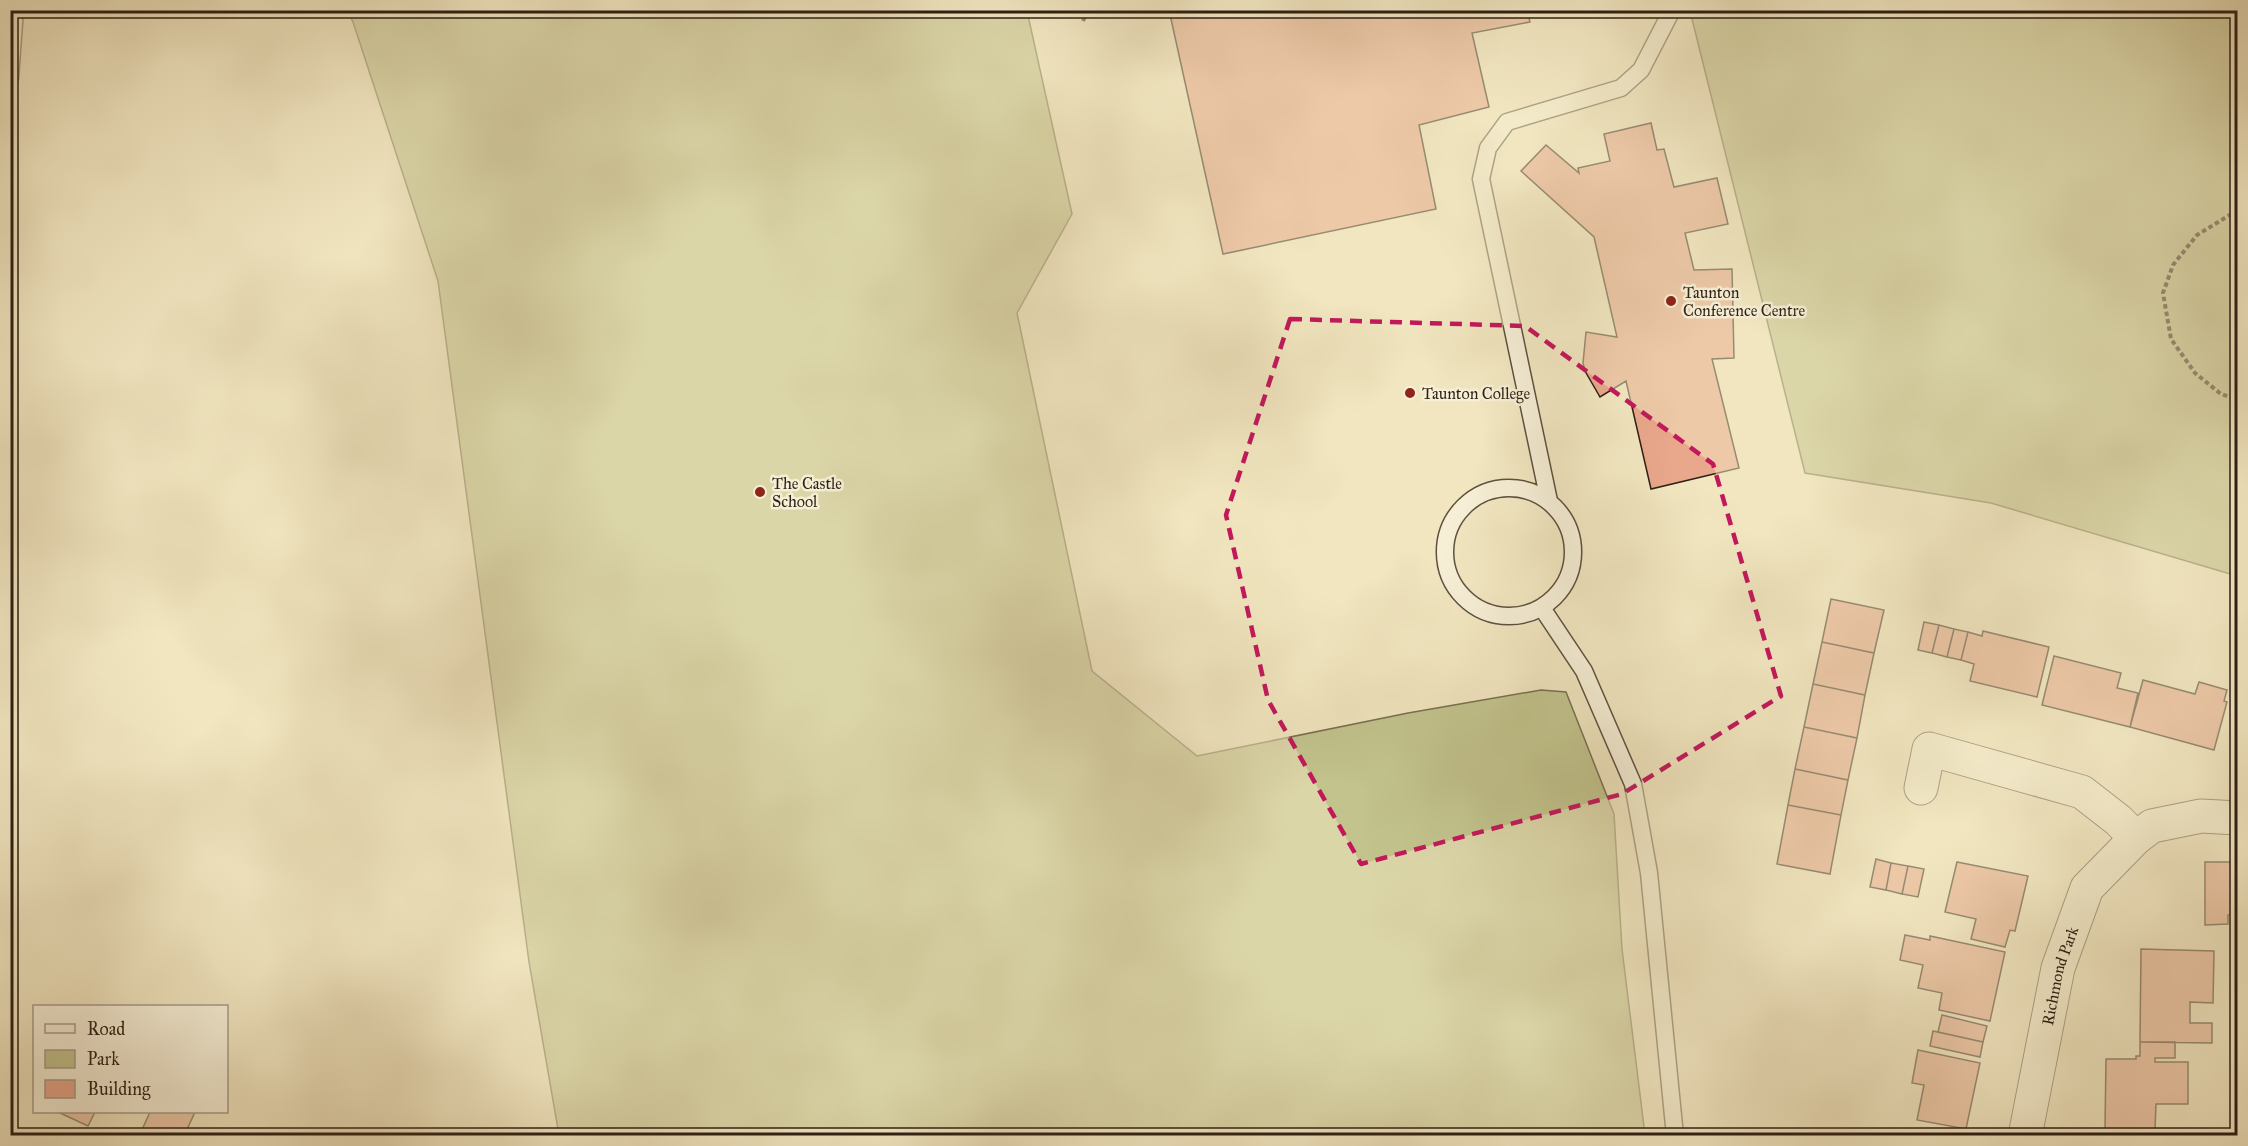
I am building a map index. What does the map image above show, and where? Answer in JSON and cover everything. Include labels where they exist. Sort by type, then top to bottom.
[{"type":"street","points":[[1921,788],[1929,748],[2082,792],[2118,820],[2136,838]]},
{"type":"street","name":"Richmond Park","points":[[2025,1136],[2058,968],[2087,888],[2136,838],[2152,826],[2201,816],[2238,818]]},
{"type":"lane","points":[[10,78],[15,10]]},
{"type":"lane","points":[[1549,501],[1481,178],[1488,148],[1507,122],[1621,88],[1641,70],[1672,10]]},
{"type":"lane","points":[[1513,487],[1534,493],[1549,501],[1564,518],[1571,534],[1573,557],[1569,577],[1556,596],[1542,608],[1521,616],[1497,616],[1476,608],[1453,584],[1445,563],[1445,540],[1454,519],[1467,503],[1486,492],[1513,487]]},
{"type":"lane","points":[[1542,608],[1584,671],[1633,784],[1649,873],[1675,1136]]},
{"type":"path","points":[[1083,21],[1088,10]]},
{"type":"path","points":[[2238,210],[2197,235],[2173,265],[2163,292],[2171,339],[2189,365],[2195,373],[2221,394],[2238,400]]},
{"type":"highlighted area","points":[[1290,319],[1525,326],[1713,464],[1781,696],[1622,794],[1361,864],[1268,700],[1226,515]]},
{"type":"green space","points":[[1700,10],[2237,11],[2237,576],[1991,503],[1805,473],[1692,19]]},
{"type":"green space","name":"The Castle School","points":[[347,11],[1027,11],[1072,214],[1017,313],[1092,671],[1197,756],[1408,713],[1541,690],[1566,692],[1614,814],[1622,949],[1645,1135],[559,1135],[529,962],[438,281],[353,22]]},
{"type":"building","points":[[1169,10],[1527,10],[1530,22],[1472,33],[1489,107],[1419,125],[1436,209],[1223,254]]},
{"type":"building","name":"Taunton Conference Centre","points":[[1651,123],[1657,150],[1664,149],[1674,187],[1717,178],[1728,224],[1685,233],[1694,270],[1732,269],[1734,358],[1712,359],[1739,468],[1651,489],[1626,381],[1600,397],[1583,363],[1586,332],[1617,337],[1594,237],[1521,171],[1546,145],[1579,173],[1578,168],[1610,161],[1604,134]]},
{"type":"building","points":[[1831,599],[1884,610],[1874,653],[1822,642]]},
{"type":"building","points":[[1924,622],[1939,625],[1932,653],[1918,650]]},
{"type":"building","points":[[1939,625],[1954,629],[1947,657],[1932,653]]},
{"type":"building","points":[[1954,629],[1968,632],[1961,660],[1947,657]]},
{"type":"building","points":[[1983,631],[2049,647],[2037,697],[1970,681],[1974,664],[1961,660],[1968,632],[1982,636]]},
{"type":"building","points":[[1822,642],[1874,653],[1865,695],[1813,684]]},
{"type":"building","points":[[2054,656],[2121,673],[2117,688],[2138,693],[2130,727],[2042,705]]},
{"type":"building","points":[[2143,680],[2195,694],[2199,682],[2227,690],[2224,701],[2227,702],[2214,750],[2130,727]]},
{"type":"building","points":[[1813,684],[1865,695],[1857,738],[1804,727]]},
{"type":"building","points":[[2232,702],[2238,702],[2238,752],[2233,753]]},
{"type":"building","points":[[1804,727],[1857,738],[1848,780],[1795,769]]},
{"type":"building","points":[[1795,769],[1848,780],[1841,815],[1788,805]]},
{"type":"building","points":[[1788,805],[1841,815],[1830,874],[1777,864]]},
{"type":"building","points":[[1876,859],[1891,863],[1886,890],[1870,887]]},
{"type":"building","points":[[1957,862],[2028,876],[2015,931],[2010,930],[2005,947],[1971,939],[1976,919],[1945,912]]},
{"type":"building","points":[[2205,862],[2235,862],[2238,867],[2238,915],[2228,915],[2228,924],[2205,925]]},
{"type":"building","points":[[1891,863],[1908,866],[1902,894],[1886,890]]},
{"type":"building","points":[[1908,866],[1924,869],[1918,897],[1902,894]]},
{"type":"building","points":[[1905,935],[1930,940],[1930,936],[2005,952],[1990,1021],[1939,1010],[1942,993],[1918,988],[1923,965],[1900,960]]},
{"type":"building","points":[[2141,949],[2214,951],[2213,1003],[2190,1002],[2190,1023],[2212,1023],[2212,1043],[2140,1042]]},
{"type":"building","points":[[1942,1015],[1987,1026],[1983,1042],[1938,1032]]},
{"type":"building","points":[[1933,1031],[1983,1042],[1980,1057],[1930,1046]]},
{"type":"building","points":[[2140,1042],[2175,1042],[2175,1058],[2155,1058],[2155,1062],[2188,1062],[2188,1104],[2156,1104],[2155,1129],[2105,1129],[2106,1059],[2136,1059],[2136,1056],[2140,1056]]},
{"type":"building","points":[[1918,1050],[1980,1063],[1966,1129],[1917,1120],[1924,1085],[1912,1083]]},
{"type":"building","points":[[60,1113],[94,1113],[88,1126]]},
{"type":"building","points":[[150,1113],[195,1113],[184,1136],[149,1136],[141,1132]]},
{"type":"place","name":"Taunton Conference Centre","points":[[1671,301]]},
{"type":"place","name":"Taunton College","points":[[1410,393]]},
{"type":"place","name":"The Castle School","points":[[760,492]]}]
